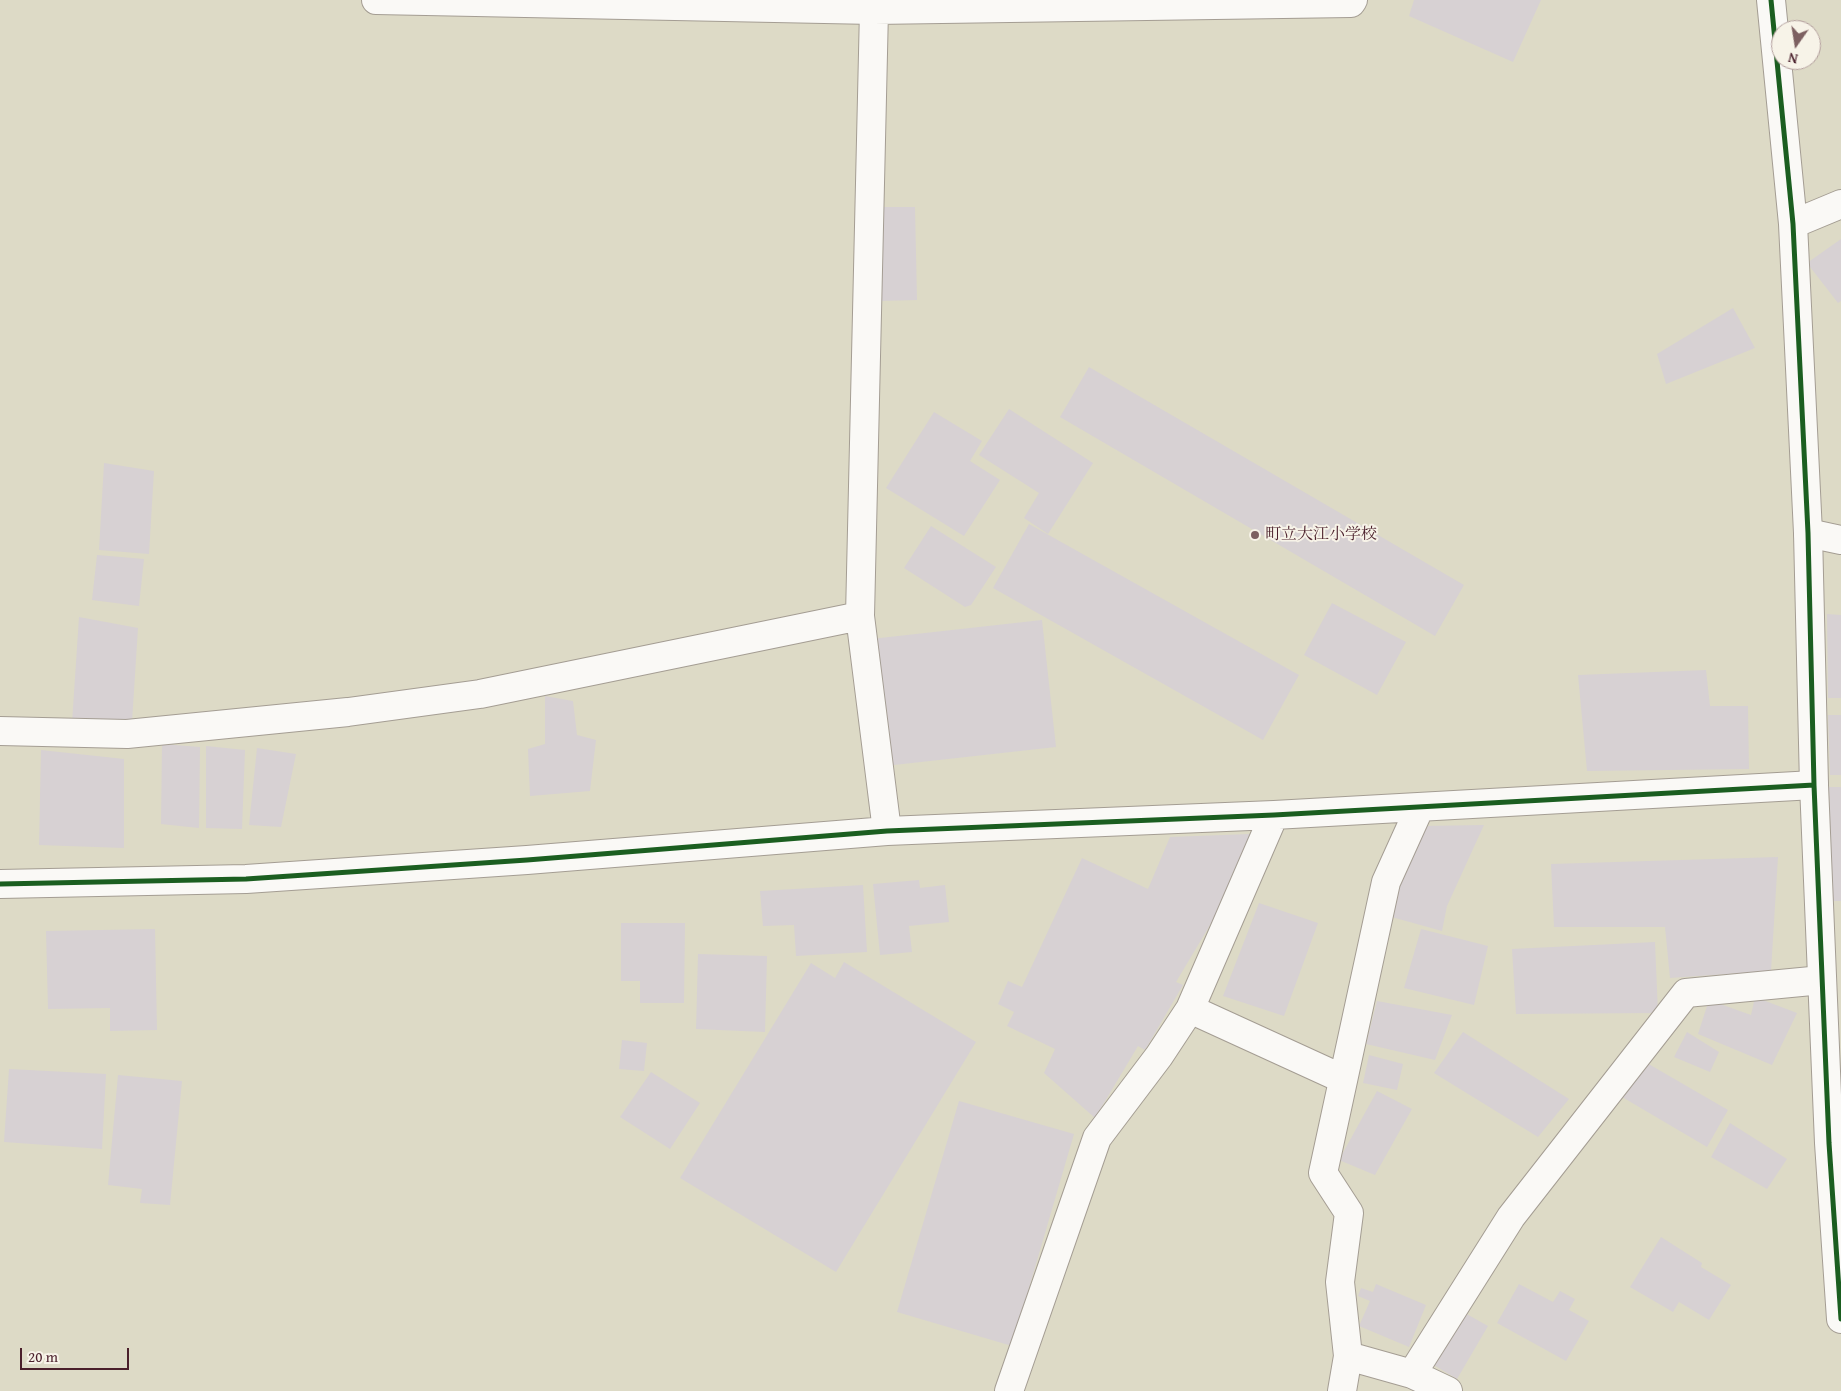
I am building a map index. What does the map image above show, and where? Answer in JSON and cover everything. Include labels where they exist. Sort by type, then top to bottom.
[{"type":"street","points":[[376,0],[874,10],[1351,3],[1353,0]]},
{"type":"street","points":[[1771,0],[1793,224],[1808,532],[1814,785],[1829,1144],[1841,1319]]},
{"type":"street","points":[[874,10],[860,616],[887,830]]},
{"type":"street","points":[[1793,224],[1841,204]]},
{"type":"street","points":[[1808,532],[1841,540]]},
{"type":"street","points":[[0,731],[127,734],[358,711],[480,694],[860,616]]},
{"type":"street","points":[[0,884],[246,879],[527,860],[887,830],[1274,815],[1814,785]]},
{"type":"street","points":[[1342,1391],[1348,1356],[1340,1282],[1348,1213],[1323,1173],[1386,882],[1420,807]]},
{"type":"street","points":[[1009,1391],[1097,1138],[1158,1056],[1190,1009],[1274,815]]},
{"type":"street","points":[[1412,1374],[1511,1217],[1686,992],[1822,980]]},
{"type":"street","points":[[1190,1009],[1343,1079]]},
{"type":"street","points":[[1348,1356],[1412,1374],[1448,1391]]},
{"type":"building","points":[[1414,0],[1541,0],[1513,62],[1409,16]]},
{"type":"building","points":[[879,207],[915,207],[917,300],[880,301]]},
{"type":"building","points":[[1841,239],[1841,301],[1838,303],[1807,263]]},
{"type":"building","points":[[1733,308],[1755,348],[1666,384],[1657,354]]},
{"type":"building","points":[[1089,367],[1464,585],[1435,636],[1060,417]]},
{"type":"building","points":[[1009,409],[1093,463],[1048,534],[1024,518],[1039,493],[979,455]]},
{"type":"building","points":[[934,412],[982,441],[970,461],[1000,480],[964,536],[886,488]]},
{"type":"building","points":[[104,463],[154,471],[149,554],[99,550]]},
{"type":"building","points":[[1029,524],[1299,675],[1263,740],[993,588]]},
{"type":"building","points":[[931,526],[996,567],[971,605],[965,607],[904,568]]},
{"type":"building","points":[[97,555],[144,559],[139,606],[92,600]]},
{"type":"building","points":[[1332,603],[1406,642],[1377,695],[1304,655]]},
{"type":"building","points":[[1827,614],[1841,615],[1841,698],[1828,698]]},
{"type":"building","points":[[79,617],[138,628],[132,722],[72,723]]},
{"type":"building","points":[[1042,620],[1056,747],[885,766],[871,639]]},
{"type":"building","points":[[1706,670],[1710,706],[1748,706],[1749,769],[1587,771],[1578,675]]},
{"type":"building","points":[[545,696],[573,701],[577,735],[596,740],[590,791],[530,796],[528,749],[545,744]]},
{"type":"building","points":[[1828,715],[1841,715],[1841,775],[1830,775]]},
{"type":"building","points":[[162,744],[200,747],[199,828],[161,824]]},
{"type":"building","points":[[206,746],[245,750],[242,829],[206,828]]},
{"type":"building","points":[[257,748],[296,754],[281,827],[249,825]]},
{"type":"building","points":[[41,750],[124,759],[124,848],[39,845]]},
{"type":"building","points":[[1829,787],[1841,787],[1841,901],[1832,901]]},
{"type":"building","points":[[1484,825],[1447,906],[1442,931],[1388,916],[1395,885],[1422,826]]},
{"type":"building","points":[[1250,834],[1222,905],[1176,982],[1183,985],[1145,1050],[1138,1046],[1095,1118],[1044,1073],[1055,1049],[1007,1026],[1014,1012],[998,1004],[1008,981],[1022,987],[1082,858],[1148,889],[1170,837]]},
{"type":"building","points":[[1778,857],[1771,971],[1670,978],[1665,927],[1554,927],[1551,864]]},
{"type":"building","points":[[919,880],[920,888],[945,885],[949,922],[909,926],[912,952],[880,955],[873,884]]},
{"type":"building","points":[[863,885],[867,952],[796,956],[794,925],[763,926],[760,891]]},
{"type":"building","points":[[1259,903],[1318,923],[1284,1016],[1223,996]]},
{"type":"building","points":[[621,923],[685,923],[684,1003],[640,1003],[640,981],[621,981]]},
{"type":"building","points":[[155,929],[157,1030],[110,1031],[110,1008],[48,1009],[46,931]]},
{"type":"building","points":[[1421,929],[1488,946],[1474,1005],[1404,988]]},
{"type":"building","points":[[1655,942],[1658,1013],[1516,1014],[1512,949]]},
{"type":"building","points":[[698,954],[767,956],[765,1032],[696,1029]]},
{"type":"building","points":[[844,962],[976,1042],[836,1272],[680,1178],[811,963],[835,978]]},
{"type":"building","points":[[1755,997],[1797,1013],[1772,1065],[1698,1034],[1709,1000],[1751,1015]]},
{"type":"building","points":[[1377,1001],[1452,1015],[1435,1060],[1366,1044]]},
{"type":"building","points":[[1463,1032],[1569,1099],[1538,1137],[1434,1073]]},
{"type":"building","points":[[1687,1032],[1719,1052],[1710,1072],[1674,1057]]},
{"type":"building","points":[[622,1040],[647,1043],[644,1071],[619,1069]]},
{"type":"building","points":[[1369,1055],[1403,1064],[1397,1090],[1363,1083]]},
{"type":"building","points":[[1640,1059],[1728,1110],[1707,1147],[1617,1094]]},
{"type":"building","points":[[9,1069],[106,1074],[102,1149],[4,1142]]},
{"type":"building","points":[[651,1072],[700,1103],[670,1149],[620,1117]]},
{"type":"building","points":[[118,1075],[182,1081],[170,1205],[140,1203],[142,1189],[108,1185]]},
{"type":"building","points":[[1377,1091],[1412,1109],[1375,1175],[1339,1160]]},
{"type":"building","points":[[959,1101],[1074,1134],[1012,1346],[897,1312]]},
{"type":"building","points":[[1730,1123],[1787,1159],[1767,1189],[1711,1157]]},
{"type":"building","points":[[1661,1237],[1702,1263],[1701,1267],[1731,1285],[1709,1320],[1679,1302],[1673,1312],[1630,1287]]},
{"type":"building","points":[[1376,1284],[1426,1305],[1409,1347],[1359,1326],[1370,1301],[1358,1296],[1361,1288],[1373,1292]]},
{"type":"building","points":[[1519,1284],[1553,1302],[1560,1291],[1575,1299],[1569,1310],[1589,1321],[1566,1361],[1497,1323]]},
{"type":"building","points":[[1463,1312],[1488,1326],[1457,1379],[1432,1364]]},
{"type":"cycle path","points":[[1771,0],[1793,224],[1808,533],[1814,785],[1829,1143],[1841,1319]]},
{"type":"cycle path","points":[[0,884],[246,879],[527,860],[887,831],[1274,815],[1814,785]]},
{"type":"place","name":"町立大江小学校","points":[[1255,535]]}]
